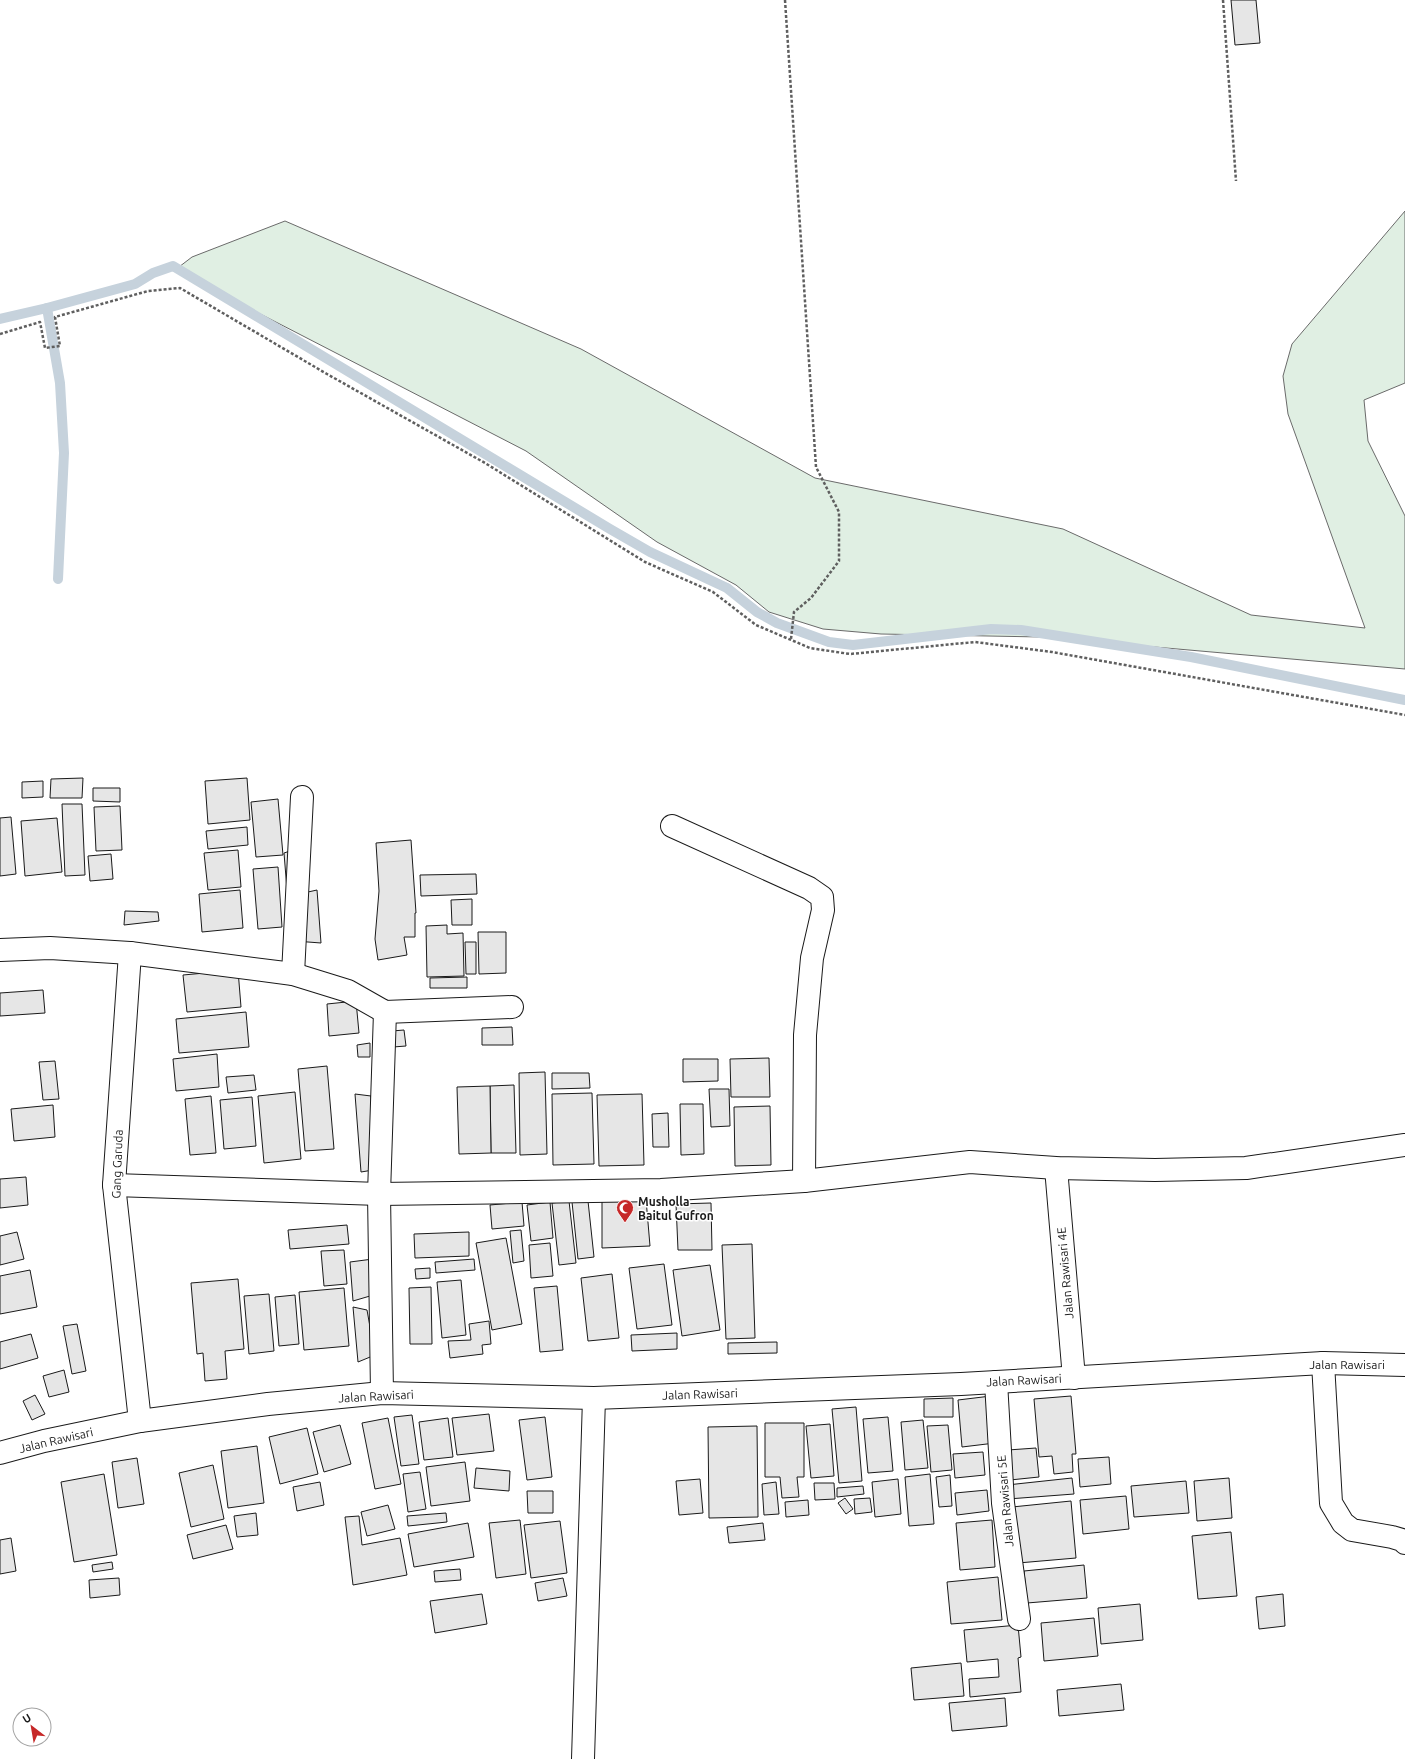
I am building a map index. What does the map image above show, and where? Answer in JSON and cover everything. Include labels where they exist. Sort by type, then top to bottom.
[{"type":"street","points":[[293,974],[302,797]]},
{"type":"street","points":[[672,826],[810,888],[822,897],[823,910],[812,958],[805,1035],[804,1181]]},
{"type":"street","points":[[0,950],[50,948],[130,953],[293,974],[348,991],[385,1012],[512,1007]]},
{"type":"street","name":"Gang Garuda","points":[[130,953],[114,1185],[140,1421]]},
{"type":"street","points":[[382,1393],[379,1194],[385,1012]]},
{"type":"street","points":[[114,1185],[379,1194],[661,1190],[804,1181],[970,1162],[1056,1168],[1155,1170],[1246,1168],[1405,1145]]},
{"type":"street","name":"Jalan Rawisari 4E","points":[[1056,1168],[1074,1378]]},
{"type":"street","points":[[1323,1363],[1331,1503],[1343,1524],[1352,1530],[1392,1537],[1402,1540],[1405,1543]]},
{"type":"street","name":"Jalan Rawisari","points":[[0,1453],[44,1441],[140,1421],[268,1404],[382,1393],[594,1398],[996,1382],[1323,1363],[1405,1365]]},
{"type":"street","name":"Jalan Rawisari 5E","points":[[996,1382],[1003,1503],[1019,1619]]},
{"type":"street","points":[[583,1759],[594,1398]]},
{"type":"path","points":[[785,0],[816,467],[839,512],[839,561],[811,598],[794,612],[791,639]]},
{"type":"path","points":[[1223,0],[1236,181]]},
{"type":"path","points":[[0,334],[40,322],[45,348],[60,346],[55,317],[148,291],[180,288],[320,371],[485,463],[645,562],[714,592],[756,625],[810,648],[850,654],[975,642],[1052,652],[1405,715]]},
{"type":"green space","points":[[1405,211],[1405,383],[1364,400],[1368,441],[1405,516],[1405,669],[1041,637],[881,634],[823,629],[769,612],[736,585],[657,542],[526,451],[175,270],[192,257],[285,221],[581,349],[815,478],[1063,529],[1251,615],[1365,628],[1288,414],[1283,376],[1292,344]]},
{"type":"building","points":[[1231,0],[1256,0],[1260,43],[1235,45]]},
{"type":"building","points":[[83,778],[82,798],[50,798],[51,779]]},
{"type":"building","points":[[247,778],[250,820],[208,824],[205,781]]},
{"type":"building","points":[[43,781],[43,797],[22,798],[22,782]]},
{"type":"building","points":[[93,788],[120,788],[120,802],[93,801]]},
{"type":"building","points":[[278,799],[283,855],[256,857],[251,802]]},
{"type":"building","points":[[62,804],[82,804],[85,875],[65,876]]},
{"type":"building","points":[[120,806],[122,850],[96,851],[94,807]]},
{"type":"building","points":[[11,817],[16,874],[0,876],[0,818]]},
{"type":"building","points":[[57,818],[62,872],[25,876],[21,821]]},
{"type":"building","points":[[247,827],[248,845],[208,849],[206,831]]},
{"type":"building","points":[[411,840],[416,913],[415,937],[404,937],[407,955],[378,960],[375,939],[379,891],[376,843]]},
{"type":"building","points":[[296,849],[287,890],[284,853]]},
{"type":"building","points":[[238,850],[241,887],[208,890],[204,853]]},
{"type":"building","points":[[111,854],[113,879],[90,881],[88,856]]},
{"type":"building","points":[[278,867],[282,927],[258,929],[253,869]]},
{"type":"building","points":[[476,874],[477,894],[421,896],[420,875]]},
{"type":"building","points":[[240,890],[243,928],[202,932],[199,894]]},
{"type":"building","points":[[317,890],[321,943],[295,941],[299,894]]},
{"type":"building","points":[[472,899],[472,925],[452,925],[451,900]]},
{"type":"building","points":[[125,911],[158,912],[159,921],[124,925]]},
{"type":"building","points":[[447,925],[447,934],[463,933],[464,976],[427,977],[426,926]]},
{"type":"building","points":[[478,932],[506,932],[506,973],[479,974]]},
{"type":"building","points":[[465,942],[476,942],[476,974],[466,974]]},
{"type":"building","points":[[238,970],[241,1007],[187,1012],[183,975]]},
{"type":"building","points":[[467,977],[467,988],[430,988],[430,978]]},
{"type":"building","points":[[43,990],[45,1013],[0,1016],[0,993]]},
{"type":"building","points":[[356,1001],[359,1033],[329,1036],[327,1004]]},
{"type":"building","points":[[246,1012],[249,1047],[179,1053],[176,1019]]},
{"type":"building","points":[[512,1027],[513,1045],[482,1045],[482,1028]]},
{"type":"building","points":[[404,1030],[406,1046],[393,1047],[392,1031]]},
{"type":"building","points":[[370,1043],[370,1057],[358,1057],[357,1045]]},
{"type":"building","points":[[217,1054],[219,1087],[176,1091],[173,1059]]},
{"type":"building","points":[[769,1058],[770,1097],[731,1097],[730,1059]]},
{"type":"building","points":[[683,1059],[718,1059],[718,1081],[683,1082]]},
{"type":"building","points":[[55,1061],[59,1099],[43,1100],[39,1062]]},
{"type":"building","points":[[327,1066],[334,1149],[305,1151],[298,1069]]},
{"type":"building","points":[[545,1072],[547,1154],[520,1155],[519,1073]]},
{"type":"building","points":[[552,1073],[589,1073],[590,1088],[552,1089]]},
{"type":"building","points":[[254,1075],[256,1090],[228,1093],[226,1077]]},
{"type":"building","points":[[514,1085],[516,1153],[491,1153],[490,1086]]},
{"type":"building","points":[[490,1086],[491,1153],[459,1154],[457,1087]]},
{"type":"building","points":[[709,1089],[729,1089],[730,1126],[711,1127]]},
{"type":"building","points":[[295,1092],[301,1159],[264,1163],[258,1096]]},
{"type":"building","points":[[592,1093],[594,1164],[553,1165],[552,1094]]},
{"type":"building","points":[[355,1094],[371,1096],[373,1170],[361,1172]]},
{"type":"building","points":[[642,1094],[644,1165],[599,1166],[597,1095]]},
{"type":"building","points":[[211,1096],[216,1153],[190,1155],[185,1099]]},
{"type":"building","points":[[252,1097],[256,1146],[224,1149],[220,1100]]},
{"type":"building","points":[[680,1104],[703,1104],[704,1154],[681,1155]]},
{"type":"building","points":[[53,1105],[55,1137],[14,1141],[11,1109]]},
{"type":"building","points":[[770,1106],[771,1165],[735,1166],[734,1107]]},
{"type":"building","points":[[668,1113],[669,1147],[653,1147],[652,1114]]},
{"type":"building","points":[[26,1177],[28,1205],[0,1208],[0,1179]]},
{"type":"building","name":"Musholla Baitul Gufron","points":[[646,1199],[650,1246],[602,1248],[602,1200]]},
{"type":"building","points":[[569,1201],[576,1263],[559,1265],[552,1203]]},
{"type":"building","points":[[588,1201],[594,1257],[578,1259],[572,1202]]},
{"type":"building","points":[[522,1202],[524,1226],[492,1229],[490,1205]]},
{"type":"building","points":[[550,1202],[553,1238],[531,1241],[527,1205]]},
{"type":"building","points":[[711,1203],[712,1250],[678,1250],[676,1204]]},
{"type":"building","points":[[347,1225],[349,1244],[290,1249],[288,1230]]},
{"type":"building","points":[[521,1230],[524,1261],[513,1263],[510,1231]]},
{"type":"building","points":[[17,1232],[24,1259],[0,1265],[0,1236]]},
{"type":"building","points":[[469,1232],[469,1256],[415,1258],[414,1234]]},
{"type":"building","points":[[506,1238],[522,1324],[492,1330],[476,1243]]},
{"type":"building","points":[[550,1243],[553,1276],[531,1278],[529,1245]]},
{"type":"building","points":[[752,1244],[755,1338],[726,1339],[722,1245]]},
{"type":"building","points":[[344,1250],[347,1284],[324,1286],[321,1251]]},
{"type":"building","points":[[373,1259],[370,1296],[353,1301],[350,1262]]},
{"type":"building","points":[[474,1259],[475,1270],[436,1273],[435,1262]]},
{"type":"building","points":[[664,1264],[672,1325],[637,1329],[629,1268]]},
{"type":"building","points":[[710,1265],[720,1330],[682,1336],[673,1270]]},
{"type":"building","points":[[430,1268],[430,1278],[416,1279],[415,1269]]},
{"type":"building","points":[[30,1270],[37,1307],[0,1314],[0,1276]]},
{"type":"building","points":[[612,1274],[619,1338],[588,1341],[581,1278]]},
{"type":"building","points":[[238,1279],[244,1349],[225,1351],[227,1379],[205,1381],[203,1353],[197,1354],[191,1283]]},
{"type":"building","points":[[461,1280],[466,1335],[442,1338],[437,1282]]},
{"type":"building","points":[[557,1286],[563,1350],[540,1352],[534,1288]]},
{"type":"building","points":[[431,1287],[432,1344],[410,1344],[409,1288]]},
{"type":"building","points":[[344,1288],[349,1346],[304,1350],[299,1292]]},
{"type":"building","points":[[269,1294],[274,1351],[249,1354],[244,1296]]},
{"type":"building","points":[[295,1295],[299,1344],[279,1346],[275,1297]]},
{"type":"building","points":[[353,1307],[367,1310],[375,1355],[358,1362]]},
{"type":"building","points":[[489,1321],[491,1344],[482,1345],[483,1354],[450,1358],[448,1341],[471,1340],[469,1324]]},
{"type":"building","points":[[77,1324],[86,1371],[72,1374],[63,1326]]},
{"type":"building","points":[[677,1333],[677,1349],[632,1351],[631,1335]]},
{"type":"building","points":[[31,1334],[38,1358],[0,1369],[0,1342]]},
{"type":"building","points":[[777,1342],[777,1353],[728,1354],[728,1343]]},
{"type":"building","points":[[64,1370],[69,1392],[49,1397],[43,1376]]},
{"type":"building","points":[[35,1395],[45,1414],[32,1420],[23,1401]]},
{"type":"building","points":[[991,1396],[995,1443],[962,1447],[958,1400]]},
{"type":"building","points":[[1071,1396],[1076,1454],[1072,1454],[1073,1472],[1054,1474],[1052,1456],[1039,1457],[1034,1399]]},
{"type":"building","points":[[953,1398],[953,1417],[924,1417],[924,1399]]},
{"type":"building","points":[[856,1407],[862,1481],[839,1483],[832,1409]]},
{"type":"building","points":[[489,1414],[494,1451],[457,1455],[452,1418]]},
{"type":"building","points":[[412,1415],[419,1464],[401,1466],[394,1417]]},
{"type":"building","points":[[545,1417],[552,1477],[527,1480],[519,1420]]},
{"type":"building","points":[[888,1417],[893,1471],[868,1473],[863,1419]]},
{"type":"building","points":[[388,1418],[401,1484],[375,1489],[362,1423]]},
{"type":"building","points":[[448,1418],[453,1457],[424,1460],[419,1422]]},
{"type":"building","points":[[923,1420],[928,1468],[905,1470],[901,1422]]},
{"type":"building","points":[[765,1423],[804,1423],[804,1477],[797,1477],[799,1497],[782,1498],[780,1477],[765,1477]]},
{"type":"building","points":[[830,1424],[834,1476],[811,1478],[806,1426]]},
{"type":"building","points":[[340,1425],[351,1464],[324,1472],[313,1432]]},
{"type":"building","points":[[948,1425],[952,1470],[931,1472],[927,1426]]},
{"type":"building","points":[[757,1426],[758,1517],[709,1518],[708,1427]]},
{"type":"building","points":[[307,1428],[318,1474],[280,1484],[269,1437]]},
{"type":"building","points":[[257,1446],[264,1503],[228,1508],[221,1451]]},
{"type":"building","points":[[1036,1448],[1039,1477],[1010,1480],[1008,1450]]},
{"type":"building","points":[[983,1452],[985,1475],[955,1478],[953,1454]]},
{"type":"building","points":[[1109,1457],[1111,1484],[1080,1487],[1078,1459]]},
{"type":"building","points":[[137,1458],[144,1504],[118,1508],[112,1462]]},
{"type":"building","points":[[465,1462],[470,1501],[431,1506],[426,1467]]},
{"type":"building","points":[[213,1465],[224,1519],[191,1527],[179,1473]]},
{"type":"building","points":[[476,1468],[510,1471],[509,1491],[474,1488]]},
{"type":"building","points":[[420,1472],[426,1509],[408,1512],[403,1474]]},
{"type":"building","points":[[104,1474],[117,1555],[74,1562],[61,1482]]},
{"type":"building","points":[[930,1474],[934,1524],[909,1526],[905,1477]]},
{"type":"building","points":[[950,1475],[952,1506],[939,1507],[936,1477]]},
{"type":"building","points":[[1072,1478],[1074,1494],[1008,1499],[1007,1485]]},
{"type":"building","points":[[1229,1478],[1232,1518],[1197,1521],[1194,1481]]},
{"type":"building","points":[[700,1479],[703,1513],[679,1515],[676,1481]]},
{"type":"building","points":[[898,1479],[901,1514],[875,1517],[872,1482]]},
{"type":"building","points":[[1186,1481],[1189,1513],[1134,1517],[1131,1486]]},
{"type":"building","points":[[320,1482],[324,1505],[297,1511],[293,1487]]},
{"type":"building","points":[[776,1482],[779,1514],[764,1515],[762,1484]]},
{"type":"building","points":[[814,1483],[834,1483],[835,1499],[815,1500]]},
{"type":"building","points":[[863,1486],[864,1494],[837,1497],[837,1488]]},
{"type":"building","points":[[987,1490],[989,1511],[957,1515],[955,1493]]},
{"type":"building","points":[[527,1491],[553,1491],[553,1513],[528,1513]]},
{"type":"building","points":[[1126,1496],[1129,1529],[1083,1534],[1080,1500]]},
{"type":"building","points":[[845,1498],[853,1509],[846,1514],[838,1503]]},
{"type":"building","points":[[870,1498],[872,1512],[855,1514],[854,1499]]},
{"type":"building","points":[[808,1500],[809,1515],[786,1517],[785,1502]]},
{"type":"building","points":[[1071,1501],[1076,1558],[1018,1563],[1012,1507]]},
{"type":"building","points":[[388,1505],[395,1529],[367,1536],[361,1512]]},
{"type":"building","points":[[256,1513],[258,1535],[237,1537],[234,1516]]},
{"type":"building","points":[[446,1513],[447,1522],[408,1526],[407,1516]]},
{"type":"building","points":[[359,1516],[362,1545],[400,1538],[407,1575],[353,1585],[345,1517]]},
{"type":"building","points":[[520,1520],[526,1574],[496,1578],[489,1523]]},
{"type":"building","points":[[992,1520],[995,1567],[960,1570],[956,1523]]},
{"type":"building","points":[[560,1521],[567,1573],[531,1578],[524,1525]]},
{"type":"building","points":[[468,1523],[474,1557],[414,1567],[408,1534]]},
{"type":"building","points":[[763,1523],[765,1540],[729,1543],[727,1527]]},
{"type":"building","points":[[226,1525],[233,1549],[193,1559],[187,1535]]},
{"type":"building","points":[[1231,1532],[1237,1596],[1198,1599],[1192,1536]]},
{"type":"building","points":[[11,1538],[16,1571],[0,1574],[0,1540]]},
{"type":"building","points":[[112,1562],[113,1569],[93,1572],[92,1565]]},
{"type":"building","points":[[1084,1565],[1087,1598],[1027,1603],[1024,1571]]},
{"type":"building","points":[[460,1569],[461,1580],[435,1582],[434,1571]]},
{"type":"building","points":[[998,1577],[1002,1620],[951,1624],[947,1582]]},
{"type":"building","points":[[119,1578],[120,1595],[90,1598],[89,1580]]},
{"type":"building","points":[[563,1578],[567,1596],[538,1601],[535,1583]]},
{"type":"building","points":[[482,1594],[487,1624],[435,1633],[430,1601]]},
{"type":"building","points":[[1283,1594],[1285,1626],[1259,1629],[1256,1597]]},
{"type":"building","points":[[1140,1604],[1143,1640],[1101,1644],[1098,1608]]},
{"type":"building","points":[[1094,1618],[1098,1656],[1044,1661],[1041,1623]]},
{"type":"building","points":[[1018,1625],[1021,1657],[1018,1658],[1021,1692],[970,1697],[969,1679],[999,1677],[998,1659],[967,1662],[964,1630]]},
{"type":"building","points":[[961,1663],[964,1696],[914,1700],[911,1668]]},
{"type":"building","points":[[1121,1684],[1124,1710],[1059,1716],[1057,1690]]},
{"type":"building","points":[[1005,1698],[1007,1726],[952,1731],[949,1703]]},
{"type":"waterway","points":[[0,319],[135,284],[153,273],[173,266],[650,552],[727,588],[757,612],[777,623],[829,642],[853,645],[991,629],[1021,630],[1191,657],[1405,700]]},
{"type":"waterway","points":[[47,308],[60,383],[64,453],[58,579]]},
{"type":"place","name":"Musholla Baitul Gufron","points":[[625,1223]]}]
